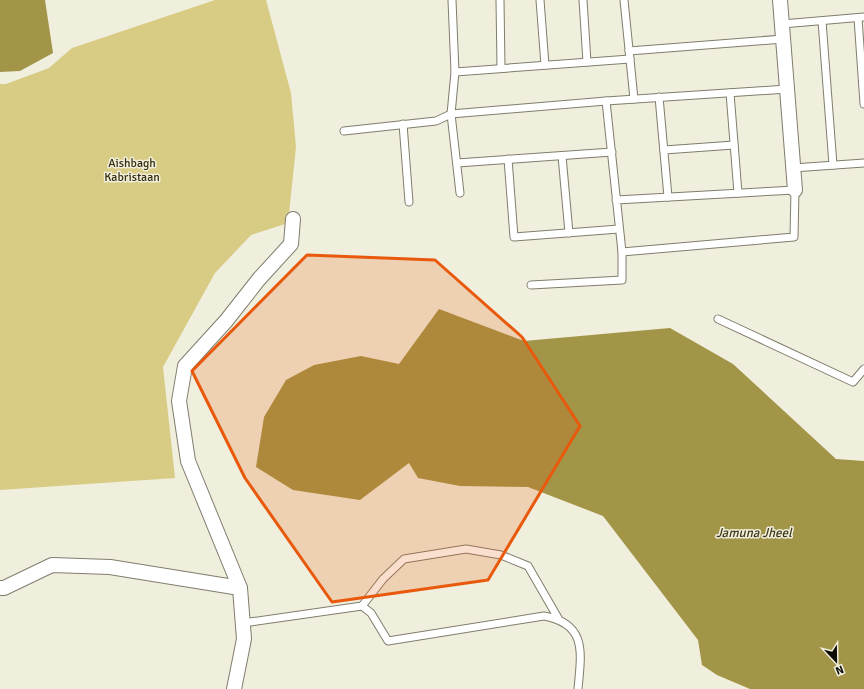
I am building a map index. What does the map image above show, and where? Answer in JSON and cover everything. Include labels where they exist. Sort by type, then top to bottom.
[{"type":"street","points":[[780,0],[795,190]]},
{"type":"street","points":[[234,689],[244,639],[240,588],[188,461],[180,401],[185,366],[226,321],[291,244],[294,219]]},
{"type":"street","points":[[0,588],[4,588],[52,565],[110,567],[240,588]]},
{"type":"lane","points":[[452,0],[455,72],[451,114],[460,193]]},
{"type":"lane","points":[[500,0],[501,68]]},
{"type":"lane","points":[[540,0],[545,65]]},
{"type":"lane","points":[[582,0],[587,62]]},
{"type":"lane","points":[[624,0],[634,99]]},
{"type":"lane","points":[[782,24],[861,17],[864,104]]},
{"type":"lane","points":[[822,20],[834,165]]},
{"type":"lane","points":[[629,51],[783,39]]},
{"type":"lane","points":[[455,72],[630,59]]},
{"type":"lane","points":[[344,131],[436,121],[451,114],[606,101],[787,89]]},
{"type":"lane","points":[[730,93],[738,193]]},
{"type":"lane","points":[[659,98],[668,197]]},
{"type":"lane","points":[[531,286],[622,280],[622,252],[606,101]]},
{"type":"lane","points":[[403,124],[409,202]]},
{"type":"lane","points":[[664,150],[734,145]]},
{"type":"lane","points":[[457,163],[612,152]]},
{"type":"lane","points":[[562,156],[569,233]]},
{"type":"lane","points":[[508,159],[514,237],[619,229]]},
{"type":"lane","points":[[793,168],[864,163]]},
{"type":"lane","points":[[616,200],[795,190],[794,237],[622,252]]},
{"type":"lane","points":[[718,319],[853,382],[864,369]]},
{"type":"lane","points":[[242,623],[362,606],[383,579],[404,559],[466,549],[502,554],[528,566],[558,618]]},
{"type":"lane","points":[[362,606],[371,613],[388,641],[544,616],[558,618],[566,623],[577,634],[582,652],[578,689]]},
{"type":"highlighted area","points":[[307,255],[435,260],[522,337],[580,426],[488,580],[332,602],[245,478],[192,371]]},
{"type":"green space","name":"Aishbagh Kabristaan","points":[[215,0],[266,0],[291,93],[296,147],[288,223],[251,235],[215,273],[163,367],[175,478],[0,490],[0,84],[6,84],[49,68],[72,48]]},
{"type":"water","points":[[0,0],[45,0],[53,53],[20,71],[0,72]]},
{"type":"water","name":"Jamuna Jheel","points":[[439,309],[524,341],[670,328],[733,364],[836,459],[864,461],[864,689],[750,689],[717,675],[702,665],[698,640],[603,516],[528,487],[460,486],[418,478],[409,463],[360,500],[293,490],[256,467],[264,417],[286,380],[314,365],[361,356],[399,364]]}]
